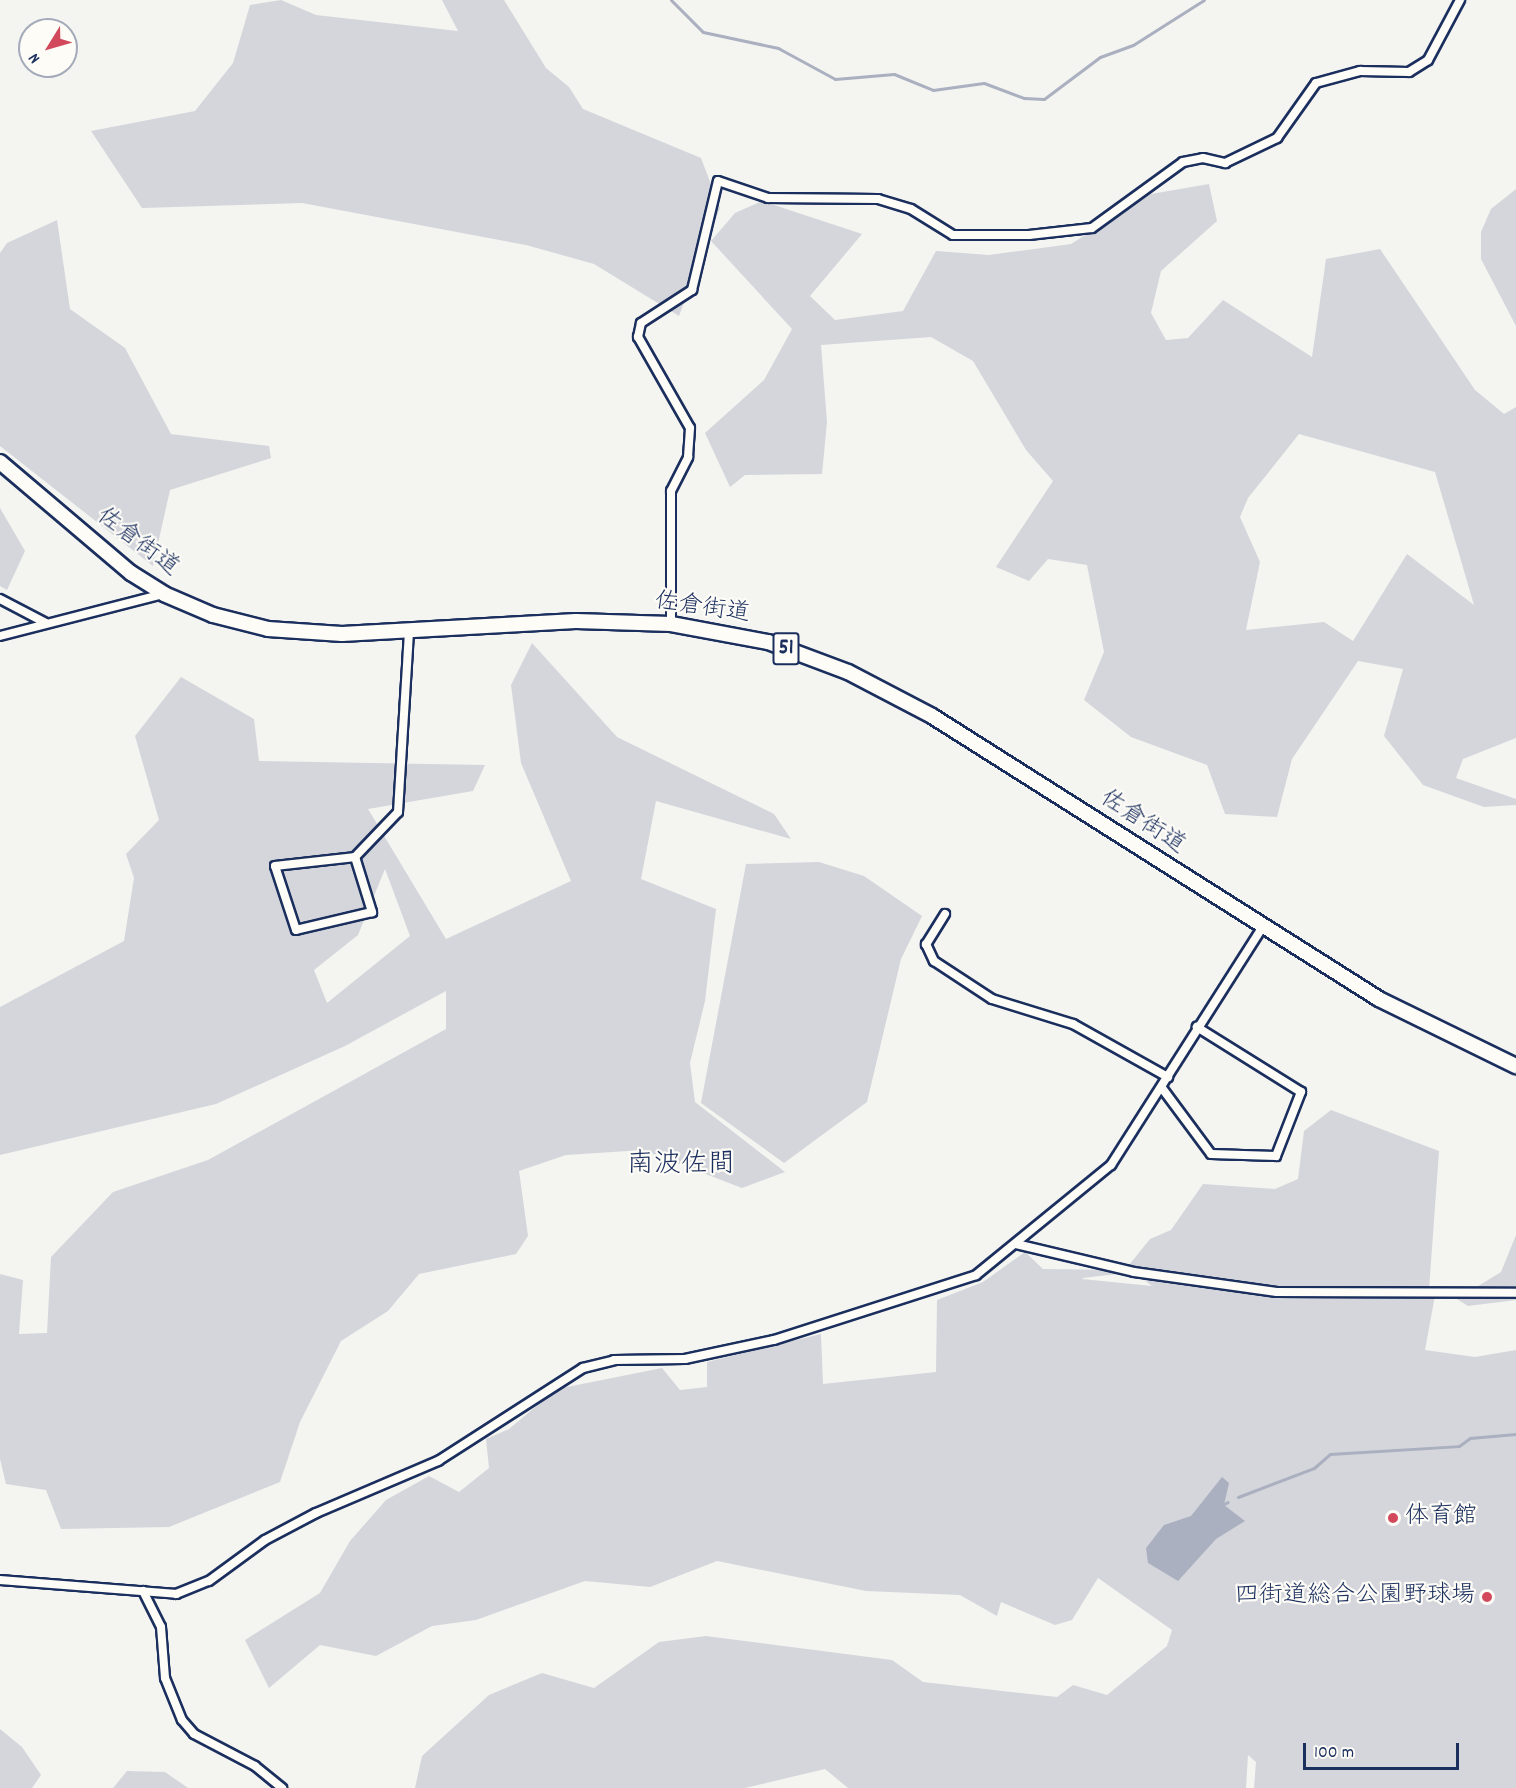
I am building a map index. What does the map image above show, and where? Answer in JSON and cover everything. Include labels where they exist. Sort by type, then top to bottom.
[{"type":"highway","name":"佐倉街道","points":[[0,462],[131,573],[164,594],[213,615],[268,629],[409,633],[576,621],[671,624],[768,642],[883,688],[1416,1020],[1516,1066]]},
{"type":"street","points":[[671,624],[672,491],[688,457],[690,428],[638,337],[641,323],[692,291],[718,180],[768,198],[878,199],[911,209],[953,235],[1029,236],[1092,228],[1183,162],[1203,158],[1225,163],[1277,138],[1316,83],[1360,71],[1409,72],[1428,60],[1460,0]]},
{"type":"street","points":[[0,636],[164,594]]},
{"type":"street","points":[[0,599],[46,623]]},
{"type":"street","points":[[356,857],[372,912],[296,930],[275,866],[356,857],[398,812],[409,633]]},
{"type":"street","points":[[945,914],[926,944],[934,961],[992,999],[1073,1024],[1168,1077]]},
{"type":"street","points":[[0,1580],[177,1594],[209,1581],[265,1540],[316,1513],[438,1461],[584,1368],[614,1360],[686,1359],[774,1340],[957,1285],[1017,1244],[1111,1165],[1263,926]]},
{"type":"street","points":[[1162,1088],[1211,1154],[1276,1156],[1301,1092],[1197,1027]]},
{"type":"street","points":[[1017,1244],[1134,1272],[1277,1292],[1516,1293]]},
{"type":"street","points":[[142,1591],[161,1627],[165,1678],[182,1720],[194,1734],[255,1766],[282,1788]]},
{"type":"shaded area","points":[[281,0],[316,15],[458,31],[442,0],[504,0],[546,68],[569,87],[583,109],[701,158],[720,208],[679,316],[594,264],[526,245],[302,203],[142,208],[91,131],[195,111],[233,63],[250,5]]},
{"type":"shaded area","points":[[1209,184],[1217,221],[1161,271],[1151,313],[1166,340],[1188,338],[1223,300],[1312,357],[1326,259],[1380,249],[1475,390],[1504,414],[1516,407],[1516,738],[1463,759],[1456,778],[1516,799],[1516,805],[1484,807],[1423,785],[1384,736],[1403,669],[1358,661],[1292,759],[1277,817],[1225,814],[1207,765],[1131,737],[1084,700],[1104,652],[1087,565],[1048,559],[1029,581],[996,567],[1053,481],[1026,450],[973,361],[931,337],[821,345],[827,422],[822,474],[745,475],[730,487],[705,433],[764,380],[792,329],[711,241],[735,213],[762,201],[862,234],[810,296],[835,320],[903,311],[936,251],[989,255],[1071,244],[1151,194]],"holes":[[[1299,434],[1435,472],[1474,605],[1407,554],[1353,641],[1324,622],[1246,630],[1260,562],[1240,517],[1248,498]]]},
{"type":"shaded area","points":[[1516,189],[1516,326],[1481,259],[1481,232],[1491,209]]},
{"type":"shaded area","points":[[57,220],[70,309],[125,348],[171,434],[269,446],[271,458],[170,490],[153,566],[0,446],[0,253],[7,243]]},
{"type":"shaded area","points":[[0,508],[25,551],[7,590],[0,586]]},
{"type":"shaded area","points":[[532,643],[617,737],[774,814],[791,839],[656,801],[641,879],[716,909],[705,1001],[690,1063],[695,1102],[785,1172],[742,1188],[643,1150],[566,1155],[519,1171],[528,1236],[516,1254],[419,1274],[388,1311],[341,1341],[300,1422],[280,1482],[169,1527],[61,1529],[46,1490],[6,1484],[0,1459],[0,1274],[23,1280],[19,1334],[47,1333],[51,1257],[113,1192],[208,1160],[446,1029],[446,991],[345,1046],[216,1104],[0,1155],[0,1007],[124,941],[134,878],[126,854],[159,820],[135,736],[181,677],[254,719],[259,761],[485,765],[473,791],[368,809],[446,939],[571,881],[521,763],[511,685]],"holes":[[[385,869],[410,936],[327,1003],[314,970],[358,935]]]},
{"type":"shaded area","points":[[819,862],[864,876],[922,916],[901,959],[867,1102],[784,1163],[701,1103],[746,864]]},
{"type":"shaded area","points":[[1331,1110],[1439,1151],[1429,1290],[1436,1290],[1425,1350],[1475,1357],[1516,1350],[1516,1788],[1254,1788],[1256,1762],[1248,1755],[1246,1788],[848,1788],[825,1769],[745,1788],[415,1788],[422,1756],[489,1695],[542,1673],[594,1688],[659,1642],[706,1636],[892,1660],[923,1682],[1057,1697],[1073,1685],[1107,1695],[1167,1646],[1172,1630],[1098,1578],[1072,1620],[1055,1625],[1001,1602],[997,1616],[960,1595],[866,1591],[717,1561],[650,1587],[585,1581],[476,1620],[432,1626],[376,1656],[320,1645],[269,1688],[245,1640],[320,1593],[350,1541],[386,1500],[429,1476],[459,1492],[489,1468],[486,1439],[509,1429],[557,1389],[662,1368],[680,1390],[707,1387],[707,1362],[821,1334],[823,1384],[936,1372],[937,1300],[983,1282],[1025,1252],[1043,1269],[1125,1270],[1150,1239],[1171,1230],[1203,1184],[1275,1189],[1298,1179],[1304,1131]],"holes":[[[1134,1272],[1152,1286],[1082,1279]]]},
{"type":"shaded area","points":[[1516,1235],[1516,1300],[1468,1306],[1457,1299],[1501,1272]]},
{"type":"shaded area","points":[[0,1729],[22,1747],[41,1775],[32,1788],[0,1788]]},
{"type":"shaded area","points":[[127,1771],[165,1772],[188,1788],[113,1788]]},
{"type":"water","points":[[1222,1477],[1229,1483],[1224,1505],[1245,1521],[1216,1539],[1178,1581],[1148,1563],[1146,1548],[1164,1525],[1191,1516]]},
{"type":"waterway","points":[[671,0],[703,32],[778,48],[835,79],[894,74],[933,90],[984,83],[1024,98],[1044,99],[1100,57],[1133,45],[1204,0]]},
{"type":"waterway","points":[[1238,1497],[1314,1468],[1330,1454],[1459,1446],[1470,1438],[1516,1434]]},
{"type":"waterway","points":[[1224,1504],[1228,1502]]},
{"type":"place","name":"体育館","points":[[1393,1518]]},
{"type":"place","name":"四街道総合公園野球場","points":[[1487,1597]]},
{"type":"district","name":"南波佐間","points":[[681,1166]]}]
